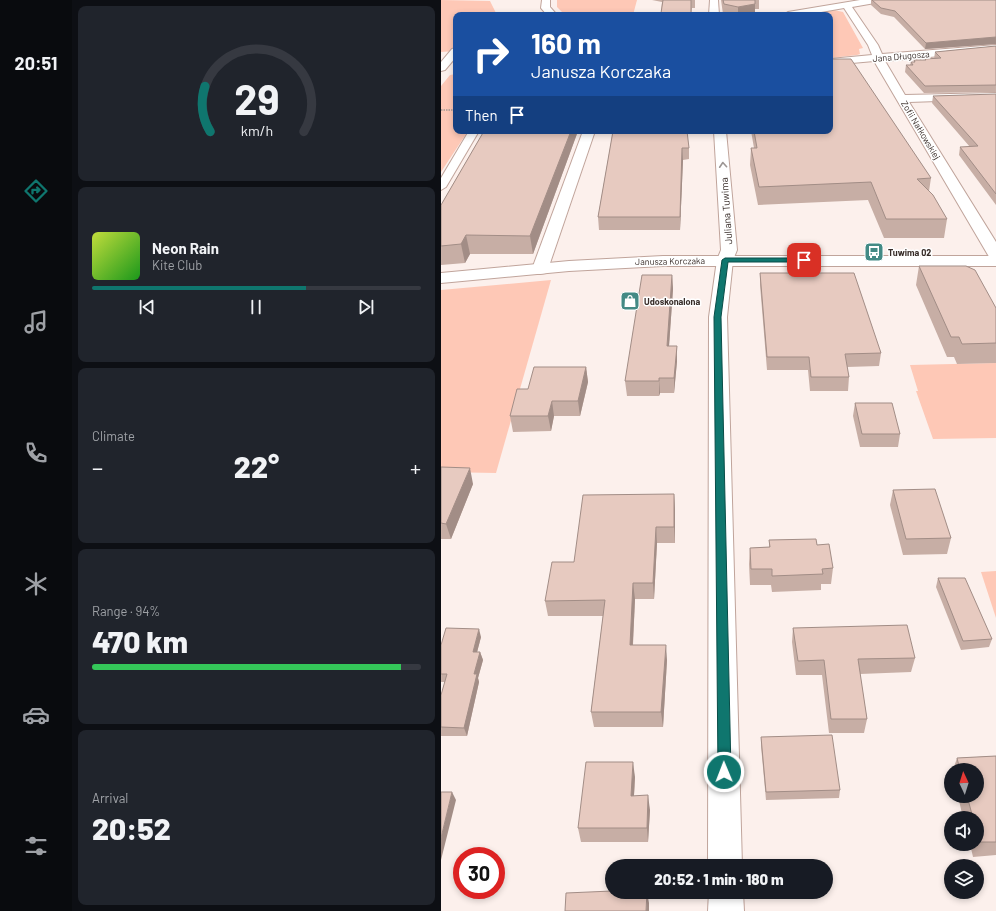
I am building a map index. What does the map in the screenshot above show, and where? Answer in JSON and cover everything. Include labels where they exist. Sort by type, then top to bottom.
[{"type":"street","points":[[547,0],[545,8],[549,12]]},
{"type":"street","points":[[713,12],[714,0]]},
{"type":"street","points":[[806,12],[875,0]]},
{"type":"street","name":"Zofii Nałkowskiej","points":[[847,5],[873,45],[877,58],[996,255]]},
{"type":"street","name":"Jana Długosza","points":[[833,62],[996,48]]},
{"type":"street","points":[[446,64],[453,56]]},
{"type":"street","points":[[903,99],[996,96]]},
{"type":"street","points":[[540,269],[588,134]]},
{"type":"street","name":"Juliana Tuwima","points":[[720,134],[729,250],[725,260],[718,317],[725,859]]},
{"type":"street","name":"Janusza Korczaka","points":[[441,278],[540,269],[657,261],[996,261]]},
{"type":"street","points":[[726,899],[726,911]]},
{"type":"lane","points":[[441,187],[472,134]]},
{"type":"path","points":[[441,110],[453,110]]},
{"type":"shaded area","points":[[441,0],[490,1],[496,12],[453,12],[453,51],[441,52]]},
{"type":"shaded area","points":[[557,0],[637,0],[634,12],[562,12],[557,7]]},
{"type":"shaded area","points":[[834,10],[843,12],[863,48],[859,49],[860,54],[833,58],[833,12],[824,12]]},
{"type":"shaded area","points":[[453,74],[453,134],[466,134],[441,172],[441,86],[450,75]]},
{"type":"shaded area","points":[[551,280],[496,473],[441,472],[441,290]]},
{"type":"shaded area","points":[[996,363],[996,438],[933,439],[916,391],[918,391],[910,365]]},
{"type":"shaded area","points":[[996,571],[996,618],[981,572]]},
{"type":"building","points":[[663,0],[691,0],[691,12],[661,12]]},
{"type":"building","points":[[723,0],[755,0],[755,4],[738,7],[724,4]]},
{"type":"building","points":[[872,0],[996,0],[996,37],[926,43],[895,11],[881,8]]},
{"type":"building","points":[[996,46],[996,85],[925,86],[906,65],[913,65],[911,62],[915,62],[914,60],[941,58],[935,52]]},
{"type":"building","points":[[833,59],[851,59],[931,178],[917,179],[933,195],[947,219],[886,219],[871,182],[759,187],[751,148],[757,148],[755,134],[833,134]]},
{"type":"building","points":[[996,94],[996,194],[960,147],[978,146],[933,96]]},
{"type":"building","points":[[482,134],[570,134],[530,236],[466,235],[461,244],[441,246],[441,205]]},
{"type":"building","points":[[612,134],[687,134],[689,148],[682,148],[680,217],[598,217]]},
{"type":"building","points":[[919,266],[966,266],[975,270],[996,308],[996,343],[962,344],[959,337],[951,337]]},
{"type":"building","points":[[760,273],[854,273],[881,353],[845,354],[849,377],[811,377],[809,357],[767,357]]},
{"type":"building","points":[[642,275],[672,275],[667,346],[677,346],[674,378],[659,378],[659,381],[625,381]]},
{"type":"building","points":[[534,367],[586,367],[578,401],[552,401],[548,416],[510,416],[517,389],[528,389]]},
{"type":"building","points":[[855,403],[892,403],[900,434],[862,434]]},
{"type":"building","points":[[441,467],[470,468],[446,524],[441,523]]},
{"type":"building","points":[[935,489],[951,538],[906,539],[893,490]]},
{"type":"building","points":[[674,494],[674,527],[656,527],[653,583],[633,583],[630,645],[666,645],[661,712],[591,712],[605,600],[545,601],[552,562],[574,562],[583,495]]},
{"type":"building","points":[[816,539],[817,545],[829,544],[833,568],[822,569],[823,574],[772,576],[772,569],[751,569],[750,548],[770,547],[769,540]]},
{"type":"building","points":[[938,578],[965,578],[992,639],[963,641]]},
{"type":"building","points":[[907,625],[915,658],[858,659],[867,719],[831,719],[824,660],[798,661],[793,628]]},
{"type":"building","points":[[446,628],[479,629],[473,652],[480,652],[474,674],[477,674],[464,728],[441,727],[441,695],[447,674],[441,674],[441,645]]},
{"type":"building","points":[[832,735],[840,790],[766,792],[761,737]]},
{"type":"building","points":[[996,756],[996,842],[984,842],[984,811],[971,811],[969,803],[984,803],[984,763],[958,763],[957,758]]},
{"type":"building","points":[[586,762],[633,762],[631,796],[648,795],[647,828],[578,828]]},
{"type":"building","points":[[441,792],[452,792],[441,838]]},
{"type":"building","points":[[605,891],[605,899],[647,899],[646,911],[565,911],[566,893]]},
{"type":"place","name":"Tuwima 02","points":[[874,252]]},
{"type":"place","name":"Udoskonalona","points":[[630,301]]},
{"type":"route","points":[[724,772],[718,317],[725,260],[804,260]]}]
